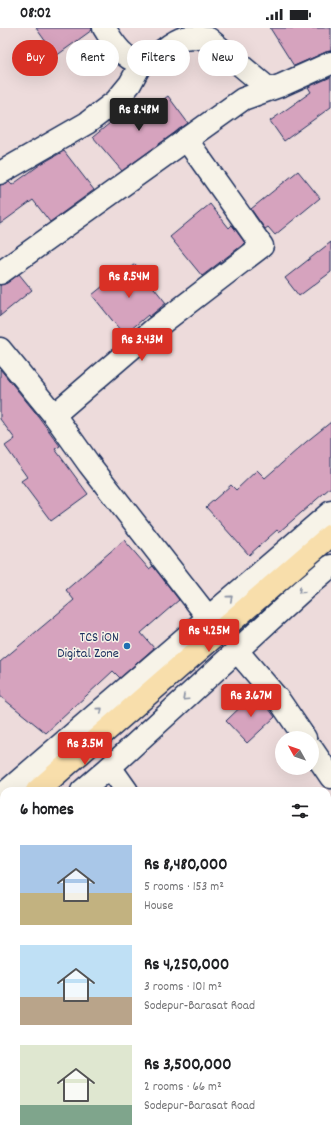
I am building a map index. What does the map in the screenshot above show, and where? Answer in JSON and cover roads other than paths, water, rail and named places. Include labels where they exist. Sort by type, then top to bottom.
[{"type":"main road","points":[[41,787],[331,535]]},
{"type":"street","points":[[104,28],[127,56]]},
{"type":"street","points":[[179,40],[197,37],[209,39],[269,89]]},
{"type":"street","points":[[0,273],[243,99],[282,85],[331,63]]},
{"type":"street","points":[[0,173],[88,123],[116,101],[130,84],[134,76]]},
{"type":"street","points":[[54,415],[154,329],[262,246],[186,139]]},
{"type":"street","points":[[0,349],[54,415],[89,464],[208,617]]},
{"type":"street","points":[[12,787],[331,512]]},
{"type":"street","points":[[87,787],[331,566]]},
{"type":"street","points":[[237,651],[279,700],[300,731]]},
{"type":"street","points":[[319,759],[331,777]]},
{"type":"street","points":[[110,767],[124,787]]},
{"type":"place","name":"TCS iON Digital Zone","points":[[127,646]]}]
